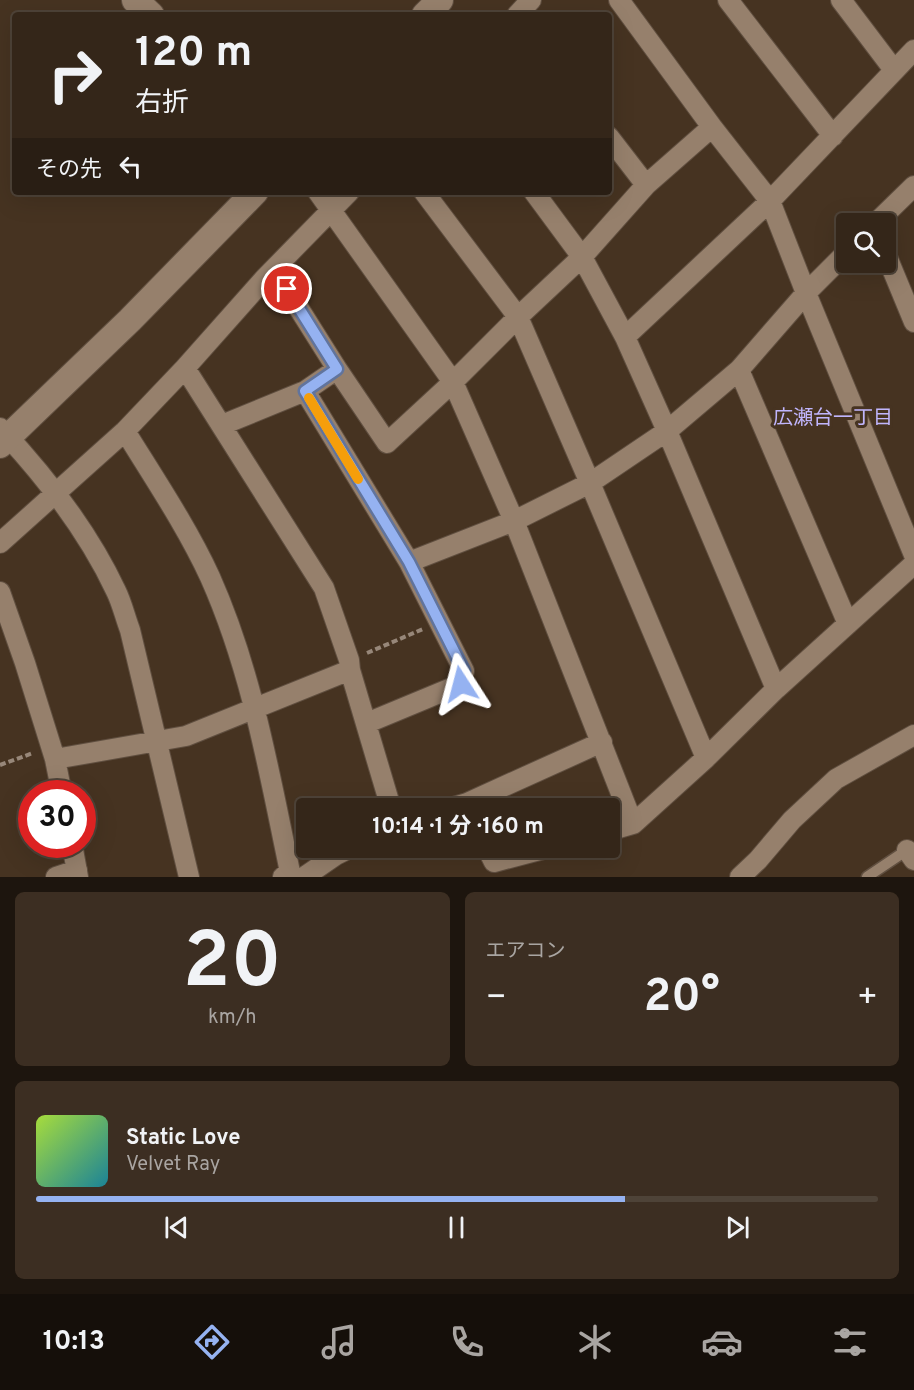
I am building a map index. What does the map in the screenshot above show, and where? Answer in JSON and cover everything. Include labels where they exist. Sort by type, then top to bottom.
[{"type":"street","points":[[428,12],[440,0]]},
{"type":"street","points":[[520,12],[531,0]]},
{"type":"street","points":[[620,0],[712,127],[770,201],[914,555]]},
{"type":"street","points":[[728,0],[833,136]]},
{"type":"street","points":[[841,0],[894,70]]},
{"type":"street","points":[[625,337],[770,201],[914,50]]},
{"type":"street","points":[[274,269],[387,443],[582,257],[646,185],[712,127]]},
{"type":"street","points":[[612,141],[646,185]]},
{"type":"street","points":[[886,213],[914,186]]},
{"type":"street","points":[[189,877],[130,630],[117,592],[92,547],[55,493],[3,437],[130,320],[252,195]]},
{"type":"street","points":[[320,195],[453,382],[514,521],[633,824]]},
{"type":"street","points":[[0,543],[125,431],[274,269],[346,195]]},
{"type":"street","points":[[426,195],[518,317],[706,758]]},
{"type":"street","points":[[536,195],[582,257],[625,337],[777,689]]},
{"type":"street","points":[[409,562],[514,521],[590,483],[667,431],[739,370],[806,293],[836,263]]},
{"type":"street","points":[[894,273],[914,322]]},
{"type":"street","points":[[185,368],[324,588],[350,660],[350,670],[388,798]]},
{"type":"street","points":[[222,425],[305,391],[337,369]]},
{"type":"street","points":[[739,370],[848,624]]},
{"type":"street","points":[[305,391],[409,562],[464,671],[461,684],[367,723]]},
{"type":"street","points":[[125,431],[164,494],[209,576],[232,634],[255,707],[290,872],[283,877]]},
{"type":"street","points":[[620,828],[633,824],[914,564]]},
{"type":"street","points":[[0,592],[25,663],[55,759],[59,780]]},
{"type":"street","points":[[55,759],[186,736],[350,670]]},
{"type":"street","points":[[740,877],[758,860],[792,820],[836,779],[914,735]]},
{"type":"street","points":[[481,798],[602,742]]},
{"type":"street","points":[[56,877],[77,873],[74,858]]},
{"type":"street","points":[[304,877],[332,858]]},
{"type":"street","points":[[492,858],[494,862],[509,858]]},
{"type":"lane","points":[[867,877],[910,855]]},
{"type":"slow traffic","points":[[309,398],[358,479]]},
{"type":"district","name":"広瀬台一丁目","points":[[833,417]]},
{"type":"route","points":[[287,289],[337,369],[305,391],[409,562],[464,671],[461,684]]}]
